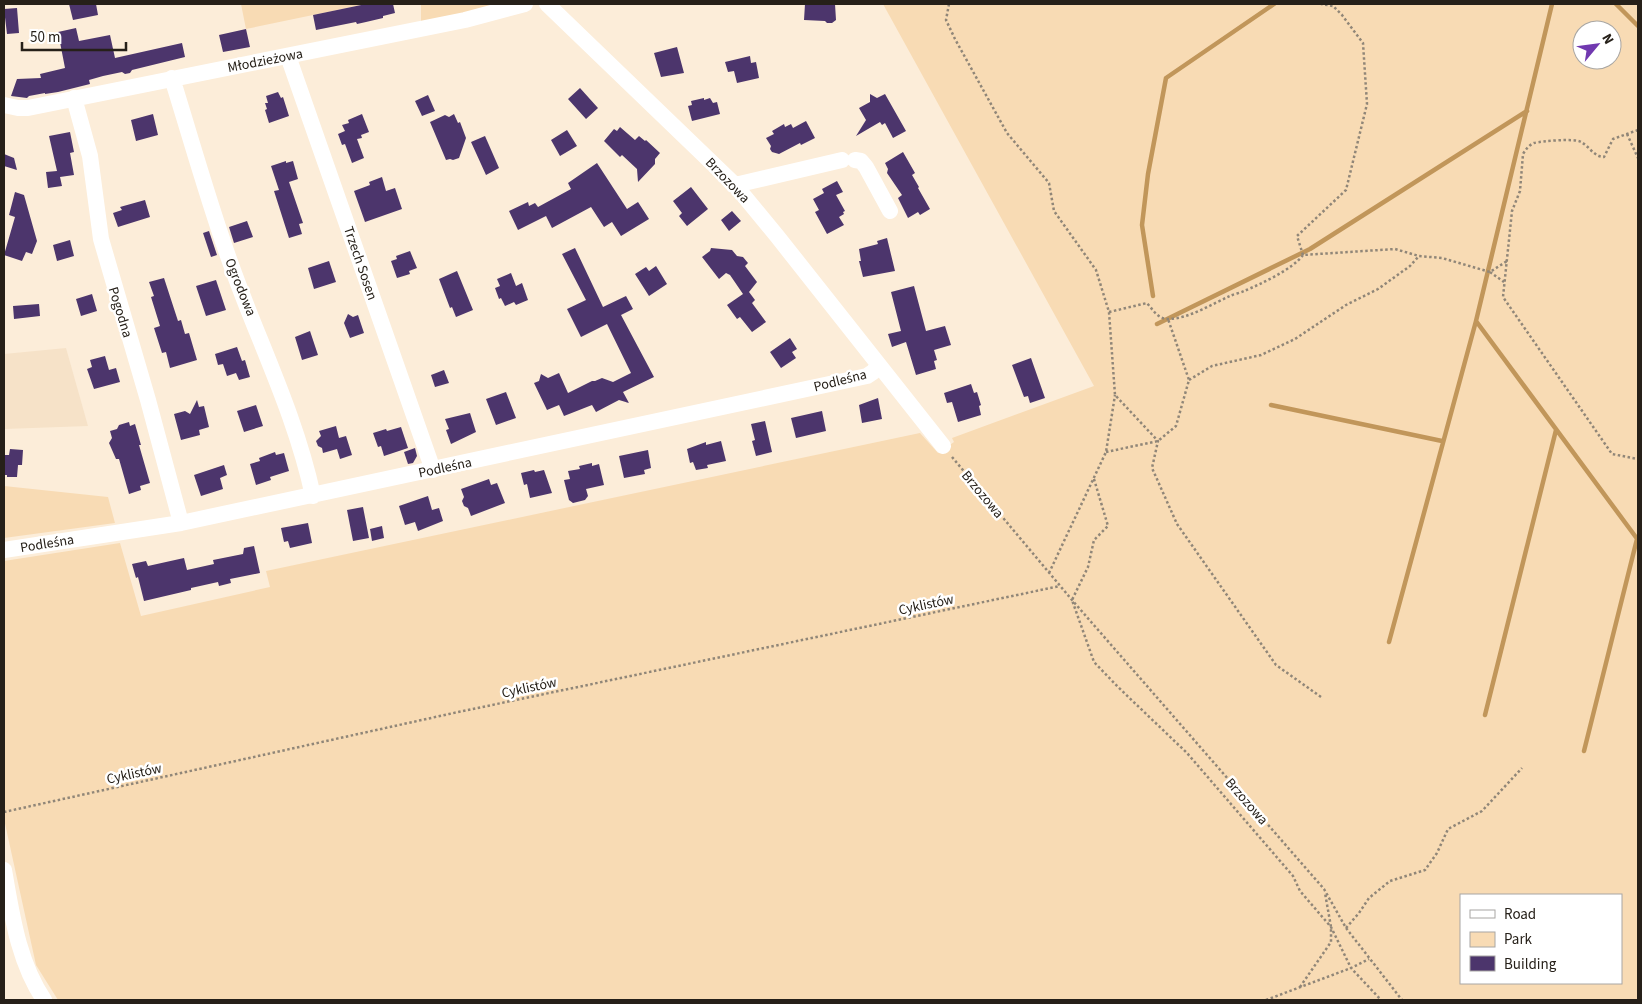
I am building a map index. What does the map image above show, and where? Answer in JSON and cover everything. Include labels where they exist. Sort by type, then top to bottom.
[{"type":"street","name":"Młodzieżowa","points":[[4,106],[28,108],[465,20],[525,4]]},
{"type":"street","name":"Brzozowa","points":[[547,4],[735,185],[943,446]]},
{"type":"street","name":"Trzech Sosen","points":[[288,56],[433,470]]},
{"type":"street","name":"Ogrodowa","points":[[172,78],[229,260],[274,370],[301,450],[313,496]]},
{"type":"street","name":"Pogodna","points":[[74,98],[90,156],[101,239],[148,400],[181,523]]},
{"type":"street","points":[[735,185],[849,160],[861,161],[890,211]]},
{"type":"street","name":"Podleśna","points":[[4,550],[181,523],[313,496],[867,376],[879,365]]},
{"type":"street","points":[[4,870],[14,930],[23,958],[36,988],[44,1000]]},
{"type":"path","points":[[948,4],[946,20],[955,39],[1007,133],[1049,183],[1054,211],[1096,270],[1109,312],[1115,395],[1106,452],[1049,573]]},
{"type":"path","points":[[1304,255],[1297,236],[1346,190],[1367,104],[1363,43],[1333,6],[1322,4]]},
{"type":"path","points":[[1638,130],[1613,139],[1604,157],[1600,157],[1580,141],[1566,140],[1534,144],[1526,149],[1523,154],[1520,191],[1512,211],[1502,297],[1612,454],[1638,459]]},
{"type":"path","points":[[1627,134],[1638,158]]},
{"type":"path","points":[[1109,312],[1147,303],[1160,317],[1168,319],[1201,310],[1231,295],[1243,292],[1297,264],[1304,255],[1395,249],[1419,256],[1442,258],[1490,272],[1504,282]]},
{"type":"path","points":[[1189,380],[1212,366],[1261,355],[1295,340],[1346,305],[1378,289],[1410,266],[1419,256]]},
{"type":"path","points":[[1490,272],[1506,260]]},
{"type":"path","points":[[1106,452],[1158,441],[1176,426],[1189,380],[1168,319]]},
{"type":"path","points":[[1115,395],[1158,441]]},
{"type":"path","points":[[1158,441],[1152,468],[1177,524],[1276,665],[1321,697]]},
{"type":"path","name":"Brzozowa","points":[[943,446],[1072,600],[1324,889],[1346,928],[1402,1000]]},
{"type":"path","points":[[1094,479],[1108,526],[1094,540],[1088,567],[1072,600],[1094,662],[1118,688],[1187,754],[1293,876],[1300,891],[1331,927],[1351,968],[1381,1000]]},
{"type":"path","name":"Cyklistów","points":[[4,812],[449,714],[1060,586]]},
{"type":"path","points":[[1346,928],[1370,898],[1390,881],[1425,870],[1437,853],[1448,830],[1482,811],[1522,768]]},
{"type":"path","points":[[1299,988],[1331,942],[1331,927],[1324,889]]},
{"type":"path","points":[[1266,1000],[1369,960]]},
{"type":"shaded area","points":[[66,348],[88,426],[4,429],[4,354]]},
{"type":"green space","points":[[241,4],[366,4],[246,29]]},
{"type":"green space","points":[[421,4],[510,4],[421,22]]},
{"type":"green space","points":[[883,4],[1638,4],[1638,1000],[58,1000],[36,965],[4,819],[4,561],[120,543],[141,616],[270,587],[266,571],[920,433],[938,453],[954,442],[952,438],[1094,386]]},
{"type":"green space","points":[[4,486],[108,497],[115,523],[4,538]]},
{"type":"building","points":[[69,4],[96,4],[98,15],[73,20]]},
{"type":"building","points":[[366,4],[393,4],[395,13],[357,24],[356,22],[316,30],[313,15]]},
{"type":"building","points":[[805,4],[835,4],[836,20],[832,23],[827,23],[825,21],[804,20]]},
{"type":"building","points":[[17,8],[19,33],[7,34],[4,9]]},
{"type":"building","points":[[76,28],[79,41],[110,35],[115,58],[182,43],[185,57],[132,70],[130,73],[125,74],[122,72],[103,76],[89,80],[90,84],[58,92],[29,96],[27,98],[11,96],[17,79],[41,78],[40,74],[65,68],[58,32]]},
{"type":"building","points":[[246,29],[250,47],[223,52],[219,35]]},
{"type":"building","points":[[677,47],[684,73],[661,77],[654,53]]},
{"type":"building","points":[[750,56],[751,63],[756,62],[759,78],[737,83],[734,71],[728,72],[725,62]]},
{"type":"building","points":[[580,88],[598,108],[586,119],[568,99]]},
{"type":"building","points":[[278,92],[281,98],[283,97],[289,116],[269,123],[265,110],[267,109],[265,103],[268,103],[266,96]]},
{"type":"building","points":[[870,94],[877,98],[885,94],[906,131],[893,138],[885,123],[882,125],[880,122],[856,136],[866,120],[859,108],[870,102]]},
{"type":"building","points":[[428,95],[435,111],[422,116],[415,101]]},
{"type":"building","points":[[704,98],[704,100],[710,98],[713,103],[717,102],[720,114],[692,121],[688,106],[692,105],[691,101]]},
{"type":"building","points":[[153,114],[158,135],[136,141],[131,120]]},
{"type":"building","points":[[362,114],[369,132],[361,135],[362,138],[357,139],[364,158],[352,163],[345,144],[342,145],[338,134],[345,131],[342,125],[349,123],[348,120]]},
{"type":"building","points":[[454,114],[458,123],[460,122],[466,138],[459,158],[446,160],[430,122],[445,115],[449,117]]},
{"type":"building","points":[[806,121],[815,138],[801,145],[800,143],[779,154],[772,152],[766,138],[774,134],[772,131],[784,124],[785,127],[791,124],[793,128]]},
{"type":"building","points":[[620,127],[635,140],[639,136],[646,140],[660,153],[655,159],[655,164],[638,182],[637,169],[622,155],[620,157],[604,141],[614,129],[617,131]]},
{"type":"building","points":[[567,130],[577,146],[560,156],[551,140]]},
{"type":"building","points":[[70,132],[74,152],[70,153],[74,175],[60,177],[62,186],[48,188],[46,172],[57,171],[49,136]]},
{"type":"building","points":[[485,136],[499,168],[486,175],[471,142]]},
{"type":"building","points":[[903,152],[915,173],[912,175],[918,188],[930,209],[920,215],[918,212],[908,218],[898,198],[902,195],[887,173],[888,169],[885,163]]},
{"type":"building","points":[[4,154],[14,158],[17,170],[4,166]]},
{"type":"building","points":[[286,161],[286,163],[293,161],[298,179],[289,182],[303,223],[299,224],[302,234],[289,238],[274,191],[279,190],[271,166]]},
{"type":"building","points":[[597,163],[627,209],[638,202],[649,219],[621,236],[612,222],[604,227],[591,207],[552,228],[546,216],[518,230],[509,211],[528,202],[529,206],[535,203],[538,207],[571,189],[568,183]]},
{"type":"building","points":[[382,177],[386,191],[395,188],[402,209],[365,222],[354,191],[370,185],[369,182]]},
{"type":"building","points":[[837,181],[843,192],[836,195],[845,211],[839,217],[844,225],[827,234],[815,212],[819,210],[813,199],[824,193],[822,189]]},
{"type":"building","points":[[691,187],[708,209],[687,226],[679,216],[682,213],[673,201]]},
{"type":"building","points":[[15,192],[24,195],[37,241],[32,254],[26,252],[22,261],[4,255],[15,217],[9,215]]},
{"type":"building","points":[[145,200],[150,217],[118,227],[113,213],[122,210],[120,207]]},
{"type":"building","points":[[732,211],[741,221],[729,231],[721,220]]},
{"type":"building","points":[[247,221],[253,237],[234,243],[229,227]]},
{"type":"building","points":[[209,231],[217,255],[211,257],[203,233]]},
{"type":"building","points":[[887,238],[895,271],[863,277],[859,261],[861,261],[859,249],[878,244],[877,241]]},
{"type":"building","points":[[70,240],[74,256],[57,261],[53,245]]},
{"type":"building","points":[[575,248],[603,307],[626,296],[633,309],[621,315],[654,377],[623,392],[629,403],[619,400],[596,412],[592,405],[564,416],[559,405],[547,410],[534,383],[539,381],[541,374],[548,378],[559,373],[568,393],[592,381],[602,378],[613,382],[631,373],[607,324],[581,337],[567,309],[586,300],[562,254]]},
{"type":"building","points":[[711,248],[732,250],[737,256],[743,257],[748,263],[745,266],[757,282],[749,292],[755,300],[752,303],[766,322],[752,332],[740,317],[737,319],[727,305],[743,294],[730,275],[726,273],[719,279],[702,257]]},
{"type":"building","points":[[410,251],[417,268],[409,271],[410,274],[397,278],[391,261],[397,259],[396,256]]},
{"type":"building","points":[[329,261],[336,282],[314,289],[308,268]]},
{"type":"building","points":[[656,266],[667,284],[649,296],[635,274],[646,267],[649,271]]},
{"type":"building","points":[[457,271],[473,310],[456,317],[452,307],[450,308],[439,279]]},
{"type":"building","points":[[511,273],[516,286],[522,283],[528,300],[516,305],[514,302],[505,306],[501,298],[499,299],[495,288],[500,286],[497,279]]},
{"type":"building","points":[[164,278],[178,321],[181,320],[185,334],[189,333],[197,360],[170,368],[166,352],[162,353],[154,328],[160,326],[151,297],[154,296],[149,282]]},
{"type":"building","points":[[216,280],[226,310],[206,316],[196,286]]},
{"type":"building","points":[[914,286],[926,331],[945,326],[951,345],[934,350],[937,360],[934,361],[936,369],[916,375],[906,342],[892,347],[888,334],[901,331],[891,292]]},
{"type":"building","points":[[92,294],[97,311],[81,316],[76,299]]},
{"type":"building","points":[[39,304],[40,316],[14,319],[13,306]]},
{"type":"building","points":[[348,314],[353,317],[358,315],[364,333],[350,338],[344,323]]},
{"type":"building","points":[[310,331],[318,355],[302,360],[295,337]]},
{"type":"building","points":[[790,338],[797,349],[792,352],[796,358],[781,368],[770,352]]},
{"type":"building","points":[[237,347],[242,361],[245,360],[250,377],[239,380],[236,373],[227,376],[223,364],[218,365],[215,354]]},
{"type":"building","points":[[105,356],[109,370],[116,368],[120,382],[94,389],[87,369],[92,367],[90,360]]},
{"type":"building","points":[[1031,358],[1045,398],[1030,403],[1028,396],[1024,397],[1012,365]]},
{"type":"building","points":[[444,370],[449,383],[435,387],[431,375]]},
{"type":"building","points":[[971,384],[974,393],[977,392],[981,405],[979,406],[981,415],[958,422],[952,402],[947,403],[944,393]]},
{"type":"building","points":[[506,392],[516,418],[496,425],[486,399]]},
{"type":"building","points":[[878,398],[882,419],[862,423],[859,405]]},
{"type":"building","points":[[197,400],[199,407],[204,406],[209,427],[199,430],[200,435],[181,440],[174,414],[185,411],[190,414]]},
{"type":"building","points":[[256,405],[263,426],[244,432],[237,411]]},
{"type":"building","points":[[822,411],[826,431],[796,438],[791,418]]},
{"type":"building","points":[[470,413],[476,432],[451,444],[446,430],[449,429],[445,419]]},
{"type":"building","points":[[765,421],[772,452],[756,456],[752,441],[755,440],[751,424]]},
{"type":"building","points":[[129,422],[130,426],[135,424],[150,483],[140,486],[141,490],[129,494],[119,459],[116,459],[109,443],[112,438],[110,431],[117,429],[119,425]]},
{"type":"building","points":[[336,426],[339,438],[346,436],[352,455],[340,459],[337,449],[323,453],[322,448],[318,446],[316,441],[321,436],[319,431]]},
{"type":"building","points":[[401,427],[408,448],[384,456],[381,446],[378,447],[373,433]]},
{"type":"building","points":[[721,441],[726,461],[707,465],[708,468],[696,470],[693,462],[690,463],[687,449],[706,442],[706,445]]},
{"type":"building","points":[[415,448],[417,456],[413,463],[408,464],[404,452]]},
{"type":"building","points":[[10,449],[23,450],[22,465],[18,465],[17,477],[7,477],[7,475],[4,475],[4,455],[9,455]]},
{"type":"building","points":[[648,450],[651,468],[644,470],[645,474],[624,478],[619,456]]},
{"type":"building","points":[[275,452],[276,455],[284,453],[289,471],[270,477],[271,480],[256,485],[250,464],[260,461],[259,458]]},
{"type":"building","points":[[592,463],[592,466],[599,464],[604,485],[586,489],[588,496],[585,500],[573,503],[569,500],[564,480],[570,479],[568,471],[580,469],[579,466]]},
{"type":"building","points":[[224,465],[227,475],[220,478],[223,489],[201,496],[194,475]]},
{"type":"building","points":[[534,470],[535,472],[544,470],[552,493],[530,498],[527,484],[524,485],[521,473]]},
{"type":"building","points":[[489,479],[491,485],[497,483],[505,503],[471,516],[468,508],[464,506],[462,501],[464,497],[461,489]]},
{"type":"building","points":[[428,496],[432,510],[439,508],[443,521],[418,531],[415,522],[405,525],[399,506]]},
{"type":"building","points":[[363,507],[369,538],[353,541],[347,510]]},
{"type":"building","points":[[308,523],[312,543],[290,548],[288,541],[284,542],[281,528]]},
{"type":"building","points":[[382,526],[384,538],[372,541],[370,529]]},
{"type":"building","points":[[254,546],[260,573],[230,579],[231,583],[219,586],[218,582],[144,601],[138,577],[136,578],[132,564],[146,561],[148,566],[184,558],[187,570],[214,564],[213,560],[243,554],[244,548]]},
{"type":"waterway","points":[[1153,296],[1142,225],[1148,174],[1166,78],[1274,4]]},
{"type":"waterway","points":[[1552,4],[1476,321],[1638,540]]},
{"type":"waterway","points":[[1616,4],[1638,26]]},
{"type":"waterway","points":[[1157,324],[1310,249],[1527,111]]},
{"type":"waterway","points":[[1389,642],[1476,321]]},
{"type":"waterway","points":[[1271,405],[1442,441]]},
{"type":"waterway","points":[[1485,715],[1556,430]]},
{"type":"waterway","points":[[1584,751],[1637,539]]}]
